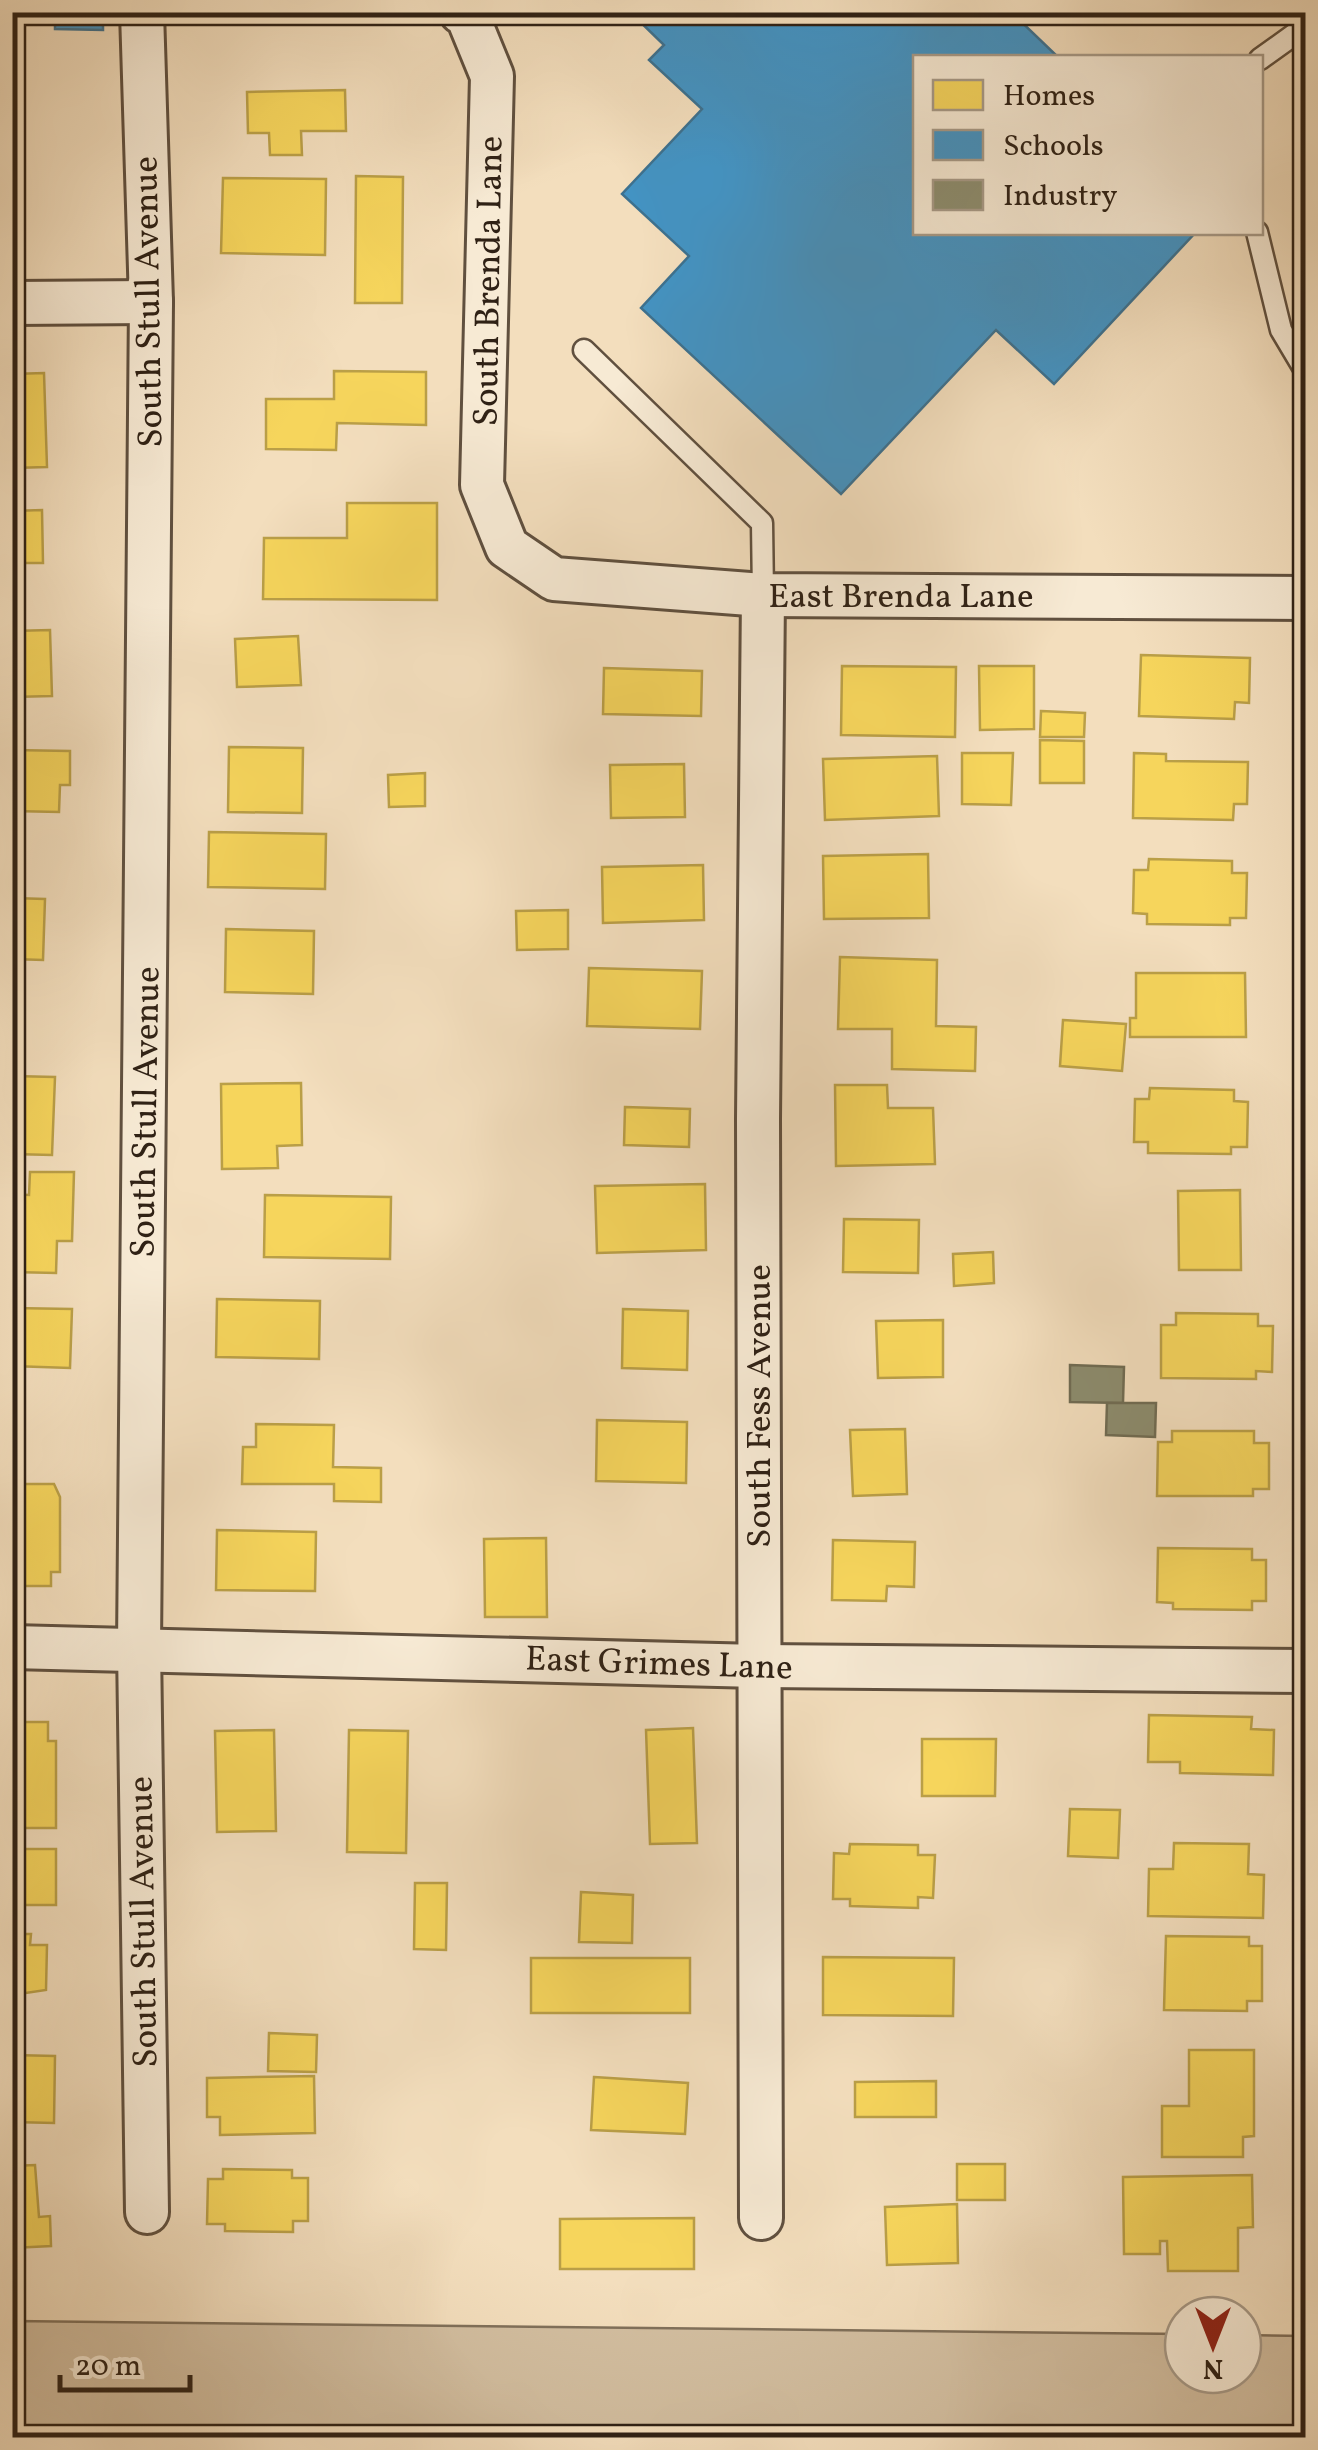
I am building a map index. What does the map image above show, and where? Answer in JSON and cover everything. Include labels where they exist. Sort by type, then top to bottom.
[{"type":"street","name":"South Stull Avenue","points":[[142,12],[151,302],[139,1647],[147,2212]]},
{"type":"street","name":"South Brenda Lane","points":[[464,14],[492,76],[482,485],[507,546]]},
{"type":"street","points":[[12,303],[151,302]]},
{"type":"street","name":"East Brenda Lane","points":[[507,546],[554,578],[763,594],[1306,598]]},
{"type":"street","name":"South Fess Avenue","points":[[760,2218],[758,1666],[763,594]]},
{"type":"street","name":"East Grimes Lane","points":[[12,1647],[139,1647],[758,1666],[1306,1671]]},
{"type":"lane","points":[[1263,57],[1306,26]]},
{"type":"lane","points":[[1258,235],[1281,330],[1306,372]]},
{"type":"lane","points":[[584,350],[762,523],[763,594]]},
{"type":"shaded area","points":[[13,2321],[1163,2334],[1163,2395],[1263,2395],[1263,2335],[1305,2336],[1305,2437],[13,2437]]},
{"type":"building: Homes","points":[[345,90],[346,131],[301,131],[302,155],[270,155],[269,133],[248,133],[247,92]]},
{"type":"building: Homes","points":[[356,176],[403,177],[402,303],[355,303]]},
{"type":"building: Homes","points":[[223,178],[326,179],[325,255],[221,253]]},
{"type":"building: Homes","points":[[334,371],[426,372],[426,425],[337,423],[336,450],[266,449],[266,399],[334,399]]},
{"type":"building: Homes","points":[[44,373],[47,467],[12,468],[12,374]]},
{"type":"building: Homes","points":[[347,503],[437,503],[437,600],[263,599],[264,538],[347,538]]},
{"type":"building: Homes","points":[[42,510],[43,563],[12,563],[12,511]]},
{"type":"building: Homes","points":[[50,630],[52,696],[12,697],[12,631]]},
{"type":"building: Homes","points":[[298,636],[301,685],[237,687],[235,639]]},
{"type":"building: Homes","points":[[1141,655],[1250,658],[1249,703],[1235,702],[1234,719],[1139,716]]},
{"type":"building: Homes","points":[[842,666],[956,667],[955,737],[841,735]]},
{"type":"building: Homes","points":[[979,666],[1034,666],[1034,729],[980,730]]},
{"type":"building: Homes","points":[[604,668],[702,671],[701,716],[603,714]]},
{"type":"building: Homes","points":[[1041,711],[1085,713],[1084,737],[1040,737]]},
{"type":"building: Homes","points":[[1040,740],[1084,741],[1084,783],[1040,783]]},
{"type":"building: Homes","points":[[229,747],[303,748],[302,813],[228,812]]},
{"type":"building: Homes","points":[[12,750],[70,751],[70,785],[60,785],[59,812],[12,811]]},
{"type":"building: Homes","points":[[962,753],[1013,753],[1011,805],[962,804]]},
{"type":"building: Homes","points":[[1134,753],[1166,754],[1166,761],[1248,762],[1247,804],[1234,804],[1233,820],[1133,818]]},
{"type":"building: Homes","points":[[937,756],[939,816],[825,820],[823,759]]},
{"type":"building: Homes","points":[[684,764],[685,817],[611,818],[610,765]]},
{"type":"building: Homes","points":[[425,773],[425,806],[389,807],[388,775]]},
{"type":"building: Homes","points":[[209,832],[326,834],[325,889],[208,887]]},
{"type":"building: Homes","points":[[928,854],[929,918],[824,919],[823,856]]},
{"type":"building: Homes","points":[[1149,859],[1232,861],[1232,873],[1247,873],[1246,918],[1230,918],[1230,925],[1147,924],[1147,914],[1133,913],[1134,870],[1148,870]]},
{"type":"building: Homes","points":[[703,865],[704,920],[603,923],[602,867]]},
{"type":"building: Homes","points":[[12,898],[45,899],[43,960],[12,959]]},
{"type":"building: Homes","points":[[568,910],[568,949],[517,950],[516,911]]},
{"type":"building: Homes","points":[[226,929],[314,931],[313,994],[225,992]]},
{"type":"building: Homes","points":[[840,957],[937,960],[936,1026],[976,1027],[975,1071],[892,1069],[892,1029],[838,1029]]},
{"type":"building: Homes","points":[[589,968],[702,971],[700,1029],[587,1026]]},
{"type":"building: Homes","points":[[1136,973],[1245,973],[1246,1037],[1130,1037],[1130,1018],[1136,1018]]},
{"type":"building: Homes","points":[[1063,1020],[1126,1024],[1122,1071],[1060,1066]]},
{"type":"building: Homes","points":[[12,1076],[55,1077],[52,1155],[12,1154]]},
{"type":"building: Homes","points":[[301,1083],[302,1145],[277,1146],[278,1168],[222,1169],[221,1084]]},
{"type":"building: Homes","points":[[835,1085],[887,1085],[888,1108],[933,1108],[935,1164],[836,1166]]},
{"type":"building: Homes","points":[[1150,1088],[1234,1090],[1234,1101],[1248,1102],[1247,1147],[1231,1147],[1231,1154],[1148,1153],[1148,1142],[1134,1142],[1135,1099],[1149,1099]]},
{"type":"building: Homes","points":[[625,1107],[690,1109],[689,1147],[624,1145]]},
{"type":"building: Homes","points":[[30,1172],[74,1172],[72,1241],[57,1241],[56,1273],[12,1272],[12,1194],[29,1195]]},
{"type":"building: Homes","points":[[705,1184],[706,1250],[597,1253],[595,1186]]},
{"type":"building: Homes","points":[[1240,1190],[1241,1270],[1179,1270],[1178,1191]]},
{"type":"building: Homes","points":[[265,1195],[391,1197],[390,1259],[264,1257]]},
{"type":"building: Homes","points":[[844,1219],[919,1220],[918,1273],[843,1272]]},
{"type":"building: Homes","points":[[993,1252],[994,1283],[954,1286],[953,1254]]},
{"type":"building: Homes","points":[[217,1299],[320,1301],[319,1359],[216,1357]]},
{"type":"building: Homes","points":[[12,1308],[72,1309],[70,1368],[12,1366]]},
{"type":"building: Homes","points":[[623,1309],[688,1311],[687,1370],[622,1368]]},
{"type":"building: Homes","points":[[1176,1313],[1258,1314],[1258,1326],[1273,1326],[1272,1372],[1256,1371],[1256,1379],[1161,1378],[1161,1325],[1176,1325]]},
{"type":"building: Homes","points":[[943,1320],[943,1377],[878,1378],[876,1321]]},
{"type":"building: Homes","points":[[597,1420],[687,1422],[686,1483],[596,1481]]},
{"type":"building: Homes","points":[[256,1424],[334,1425],[333,1467],[381,1468],[381,1502],[334,1501],[334,1484],[242,1484],[243,1447],[256,1447]]},
{"type":"building: Homes","points":[[905,1429],[907,1494],[853,1496],[850,1430]]},
{"type":"building: Homes","points":[[1172,1431],[1254,1431],[1254,1443],[1269,1443],[1269,1489],[1253,1489],[1253,1496],[1157,1496],[1158,1442],[1172,1442]]},
{"type":"building: Homes","points":[[12,1484],[54,1484],[60,1497],[60,1572],[51,1572],[51,1586],[12,1586]]},
{"type":"building: Homes","points":[[217,1530],[316,1532],[315,1591],[216,1590]]},
{"type":"building: Homes","points":[[546,1538],[547,1617],[485,1617],[484,1539]]},
{"type":"building: Homes","points":[[833,1540],[915,1542],[914,1587],[887,1586],[886,1601],[832,1600]]},
{"type":"building: Homes","points":[[1158,1548],[1252,1549],[1252,1560],[1266,1560],[1266,1601],[1252,1601],[1252,1610],[1173,1609],[1173,1603],[1157,1602]]},
{"type":"building: Homes","points":[[1149,1715],[1252,1717],[1251,1729],[1274,1730],[1273,1775],[1180,1773],[1180,1762],[1148,1762]]},
{"type":"building: Homes","points":[[12,1722],[48,1722],[48,1741],[56,1741],[56,1828],[12,1828]]},
{"type":"building: Homes","points":[[693,1728],[697,1843],[650,1844],[646,1730]]},
{"type":"building: Homes","points":[[274,1730],[276,1831],[217,1832],[215,1731]]},
{"type":"building: Homes","points":[[349,1730],[408,1731],[406,1853],[347,1852]]},
{"type":"building: Homes","points":[[922,1739],[996,1739],[995,1796],[922,1796]]},
{"type":"building: Homes","points":[[1070,1809],[1120,1810],[1118,1858],[1068,1856]]},
{"type":"building: Homes","points":[[1174,1843],[1249,1844],[1248,1874],[1264,1875],[1263,1918],[1148,1916],[1149,1869],[1173,1869]]},
{"type":"building: Homes","points":[[850,1844],[918,1845],[918,1855],[935,1855],[933,1898],[918,1897],[918,1908],[850,1906],[850,1899],[833,1899],[834,1853],[849,1854]]},
{"type":"building: Homes","points":[[12,1849],[56,1849],[56,1905],[12,1905]]},
{"type":"building: Homes","points":[[415,1883],[447,1883],[446,1950],[414,1949]]},
{"type":"building: Homes","points":[[581,1892],[633,1895],[632,1943],[579,1942]]},
{"type":"building: Homes","points":[[12,1934],[31,1934],[30,1945],[47,1945],[46,1990],[12,1995]]},
{"type":"building: Homes","points":[[1166,1936],[1249,1937],[1249,1946],[1262,1946],[1262,2001],[1247,2001],[1247,2011],[1164,2010]]},
{"type":"building: Homes","points":[[823,1957],[954,1958],[953,2016],[823,2015]]},
{"type":"building: Homes","points":[[531,1958],[690,1958],[690,2013],[531,2013]]},
{"type":"building: Homes","points":[[269,2033],[317,2035],[316,2072],[268,2071]]},
{"type":"building: Homes","points":[[1189,2050],[1254,2050],[1254,2136],[1243,2137],[1243,2157],[1162,2157],[1162,2106],[1189,2106]]},
{"type":"building: Homes","points":[[12,2055],[55,2056],[54,2123],[12,2122]]},
{"type":"building: Homes","points":[[314,2076],[315,2133],[220,2135],[220,2117],[207,2117],[207,2078]]},
{"type":"building: Homes","points":[[594,2077],[688,2083],[685,2134],[591,2130]]},
{"type":"building: Homes","points":[[936,2081],[936,2117],[855,2117],[855,2082]]},
{"type":"building: Homes","points":[[957,2164],[1005,2164],[1005,2200],[957,2200]]},
{"type":"building: Homes","points":[[35,2165],[39,2217],[50,2216],[51,2246],[12,2248],[12,2166]]},
{"type":"building: Homes","points":[[223,2169],[292,2170],[292,2178],[308,2178],[308,2221],[293,2221],[293,2232],[225,2231],[225,2224],[207,2224],[208,2179],[223,2179]]},
{"type":"building: Homes","points":[[1252,2175],[1253,2227],[1238,2228],[1238,2271],[1168,2271],[1167,2241],[1160,2241],[1160,2254],[1124,2254],[1123,2177]]},
{"type":"building: Homes","points":[[957,2204],[958,2263],[887,2265],[885,2207]]},
{"type":"building: Homes","points":[[694,2218],[694,2269],[560,2269],[560,2219]]},
{"type":"building: Schools","points":[[55,12],[103,12],[103,30],[55,29]]},
{"type":"building: Schools","points":[[630,12],[1011,12],[1056,55],[913,55],[913,235],[1193,235],[1054,384],[996,330],[841,494],[641,308],[689,256],[622,194],[702,109],[649,60],[664,45]]},
{"type":"building: Industry","points":[[1070,1365],[1124,1367],[1123,1403],[1070,1402]]},
{"type":"building: Industry","points":[[1107,1403],[1156,1403],[1155,1437],[1106,1435]]}]
